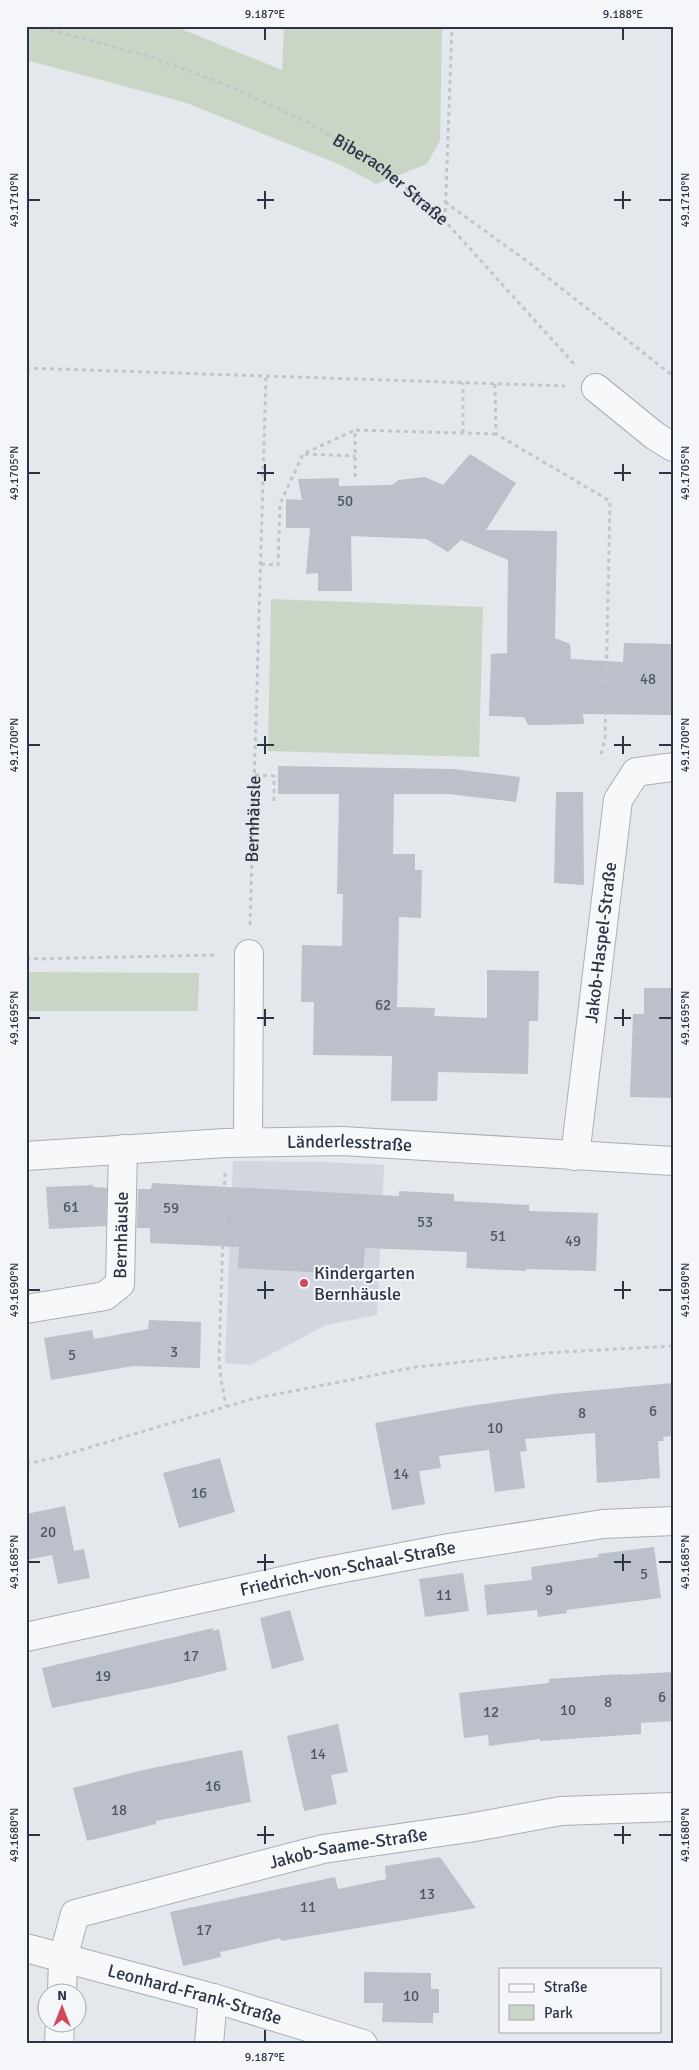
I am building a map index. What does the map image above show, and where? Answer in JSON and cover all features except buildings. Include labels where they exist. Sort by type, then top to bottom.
[{"type":"street","points":[[596,388],[654,436],[673,448]]},
{"type":"street","name":"Jakob-Haspel-Straße","points":[[575,1156],[618,800],[636,772],[673,767]]},
{"type":"street","points":[[237,1142],[249,954]]},
{"type":"street","name":"Länderlesstraße","points":[[26,1156],[237,1142],[342,1141],[673,1161]]},
{"type":"street","name":"Bernhäusle","points":[[26,1309],[105,1296],[120,1284],[123,1149]]},
{"type":"street","name":"Friedrich-von-Schaal-Straße","points":[[26,1637],[323,1572],[449,1548],[603,1524],[673,1520]]},
{"type":"street","name":"Jakob-Saame-Straße","points":[[63,1958],[75,1914],[323,1849],[469,1828],[561,1811],[673,1807]]},
{"type":"street","name":"Leonhard-Frank-Straße","points":[[26,1948],[212,1998],[363,2044]]},
{"type":"street","points":[[62,1982],[63,1958]]},
{"type":"street","points":[[209,2044],[212,1998]]},
{"type":"path","name":"Biberacher Straße","points":[[35,26],[148,56],[229,86],[307,122],[378,164],[445,221],[596,388]]},
{"type":"path","points":[[445,221],[452,26]]},
{"type":"path","points":[[446,202],[528,262],[673,376]]},
{"type":"path","points":[[26,368],[596,388]]},
{"type":"path","name":"Bernhäusle","points":[[249,954],[266,376]]},
{"type":"path","points":[[463,383],[463,433]]},
{"type":"path","points":[[495,384],[496,434]]},
{"type":"path","points":[[261,564],[278,565],[280,504],[303,454],[355,430],[496,434],[610,501],[605,738],[601,754]]},
{"type":"path","points":[[355,430],[355,477]]},
{"type":"path","points":[[303,454],[355,456]]},
{"type":"path","points":[[255,774],[274,776],[274,802]]},
{"type":"path","points":[[26,959],[249,954]]},
{"type":"path","points":[[226,1407],[219,1360],[237,1142]]},
{"type":"path","points":[[26,1464],[57,1457],[252,1399],[416,1367],[544,1353],[673,1346]]},
{"type":"shaded area","name":"Kindergarten Bernhäusle","points":[[233,1161],[384,1165],[377,1315],[326,1325],[250,1365],[225,1363]]},
{"type":"green space","points":[[26,26],[174,26],[282,70],[284,26],[442,26],[440,140],[427,164],[376,184],[343,166],[184,102],[26,60]]},
{"type":"green space","points":[[271,599],[483,607],[479,757],[268,751]]},
{"type":"green space","points":[[26,972],[199,973],[198,1011],[26,1011]]},
{"type":"place","name":"Kindergarten Bernhäusle","points":[[304,1283]]}]
